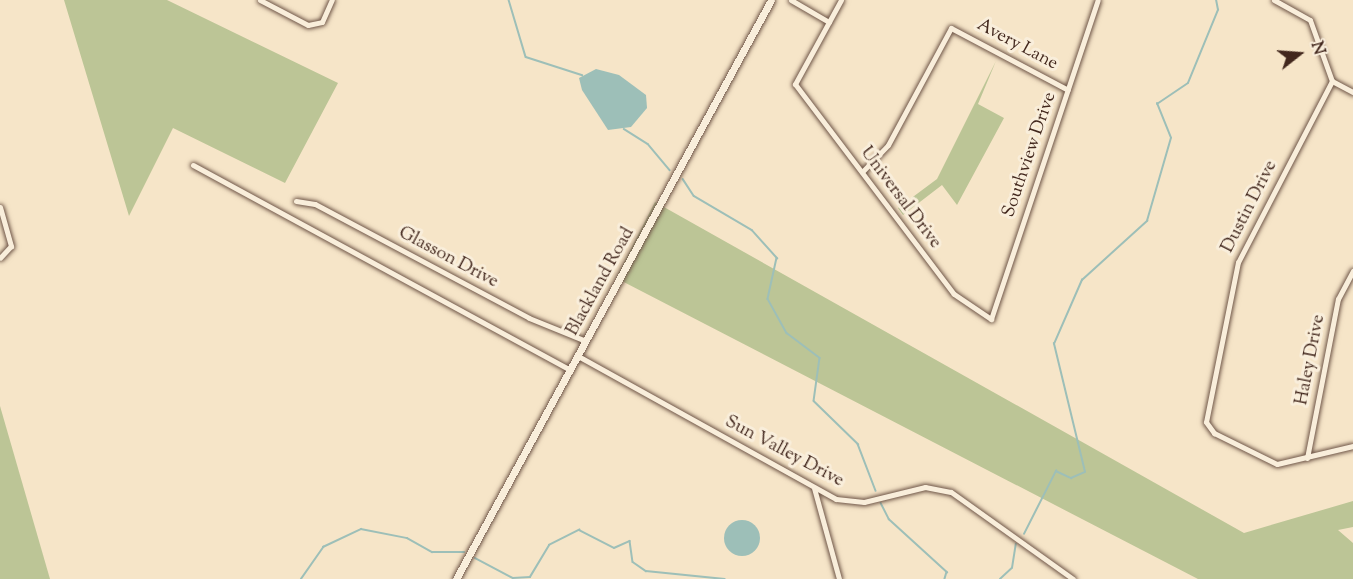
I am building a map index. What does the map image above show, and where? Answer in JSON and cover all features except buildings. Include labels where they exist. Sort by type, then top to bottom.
[{"type":"street","points":[[260,0],[308,25],[322,22],[332,0]]},
{"type":"street","name":"Blackland Road","points":[[456,579],[771,0]]},
{"type":"street","points":[[791,0],[829,22],[841,0]]},
{"type":"street","name":"Southview Drive","points":[[991,319],[1098,0]]},
{"type":"street","points":[[1274,0],[1310,20],[1332,81],[1353,92]]},
{"type":"street","name":"Universal Drive","points":[[829,22],[795,84],[954,294],[991,319]]},
{"type":"street","name":"Avery Lane","points":[[862,172],[888,145],[951,28],[1068,90]]},
{"type":"street","name":"Dustin Drive","points":[[1307,458],[1277,464],[1206,425],[1238,262],[1332,81]]},
{"type":"street","points":[[193,165],[571,370]]},
{"type":"street","name":"Glasson Drive","points":[[296,201],[315,204],[528,318],[586,341]]},
{"type":"street","points":[[0,207],[11,246],[0,258]]},
{"type":"street","name":"Haley Drive","points":[[1307,458],[1338,299],[1353,270]]},
{"type":"street","name":"Sun Valley Drive","points":[[578,356],[814,488],[852,503],[912,488],[951,492],[1073,579]]},
{"type":"street","points":[[1307,458],[1353,446]]},
{"type":"street","points":[[814,488],[839,579]]},
{"type":"green space","points":[[64,0],[167,0],[338,83],[285,183],[173,128],[129,216]]},
{"type":"green space","points":[[996,61],[978,104],[1004,118],[957,205],[942,185],[903,215],[898,208],[937,179]]},
{"type":"green space","points":[[655,202],[1244,533],[1353,501],[1353,527],[1338,530],[1353,543],[1353,579],[1198,579],[616,278]]},
{"type":"green space","points":[[0,406],[50,579],[0,579]]},
{"type":"water","points":[[596,69],[619,75],[646,95],[647,108],[631,127],[608,130],[582,90],[579,78]]},
{"type":"water","points":[[742,520],[755,525],[760,538],[755,551],[742,556],[729,551],[724,538],[729,525]]},
{"type":"waterway","points":[[509,0],[526,57],[582,75]]},
{"type":"waterway","points":[[1024,534],[1056,471],[1071,478],[1085,472],[1054,344],[1082,280],[1147,221],[1171,138],[1157,104],[1188,83],[1218,10],[1216,0]]},
{"type":"waterway","points":[[624,129],[648,144],[670,170]]},
{"type":"waterway","points":[[683,179],[694,196],[752,230],[777,258],[768,299],[787,333],[820,358],[814,401],[858,444],[876,491]]},
{"type":"waterway","points":[[881,503],[889,519],[947,572],[945,579]]},
{"type":"waterway","points":[[301,579],[323,547],[361,529],[407,538],[432,552],[464,552]]},
{"type":"waterway","points":[[475,558],[513,578],[530,577],[549,545],[579,530],[614,548],[630,541],[633,562],[646,571],[725,579]]},
{"type":"waterway","points":[[1000,579],[1012,568],[1016,544]]}]
